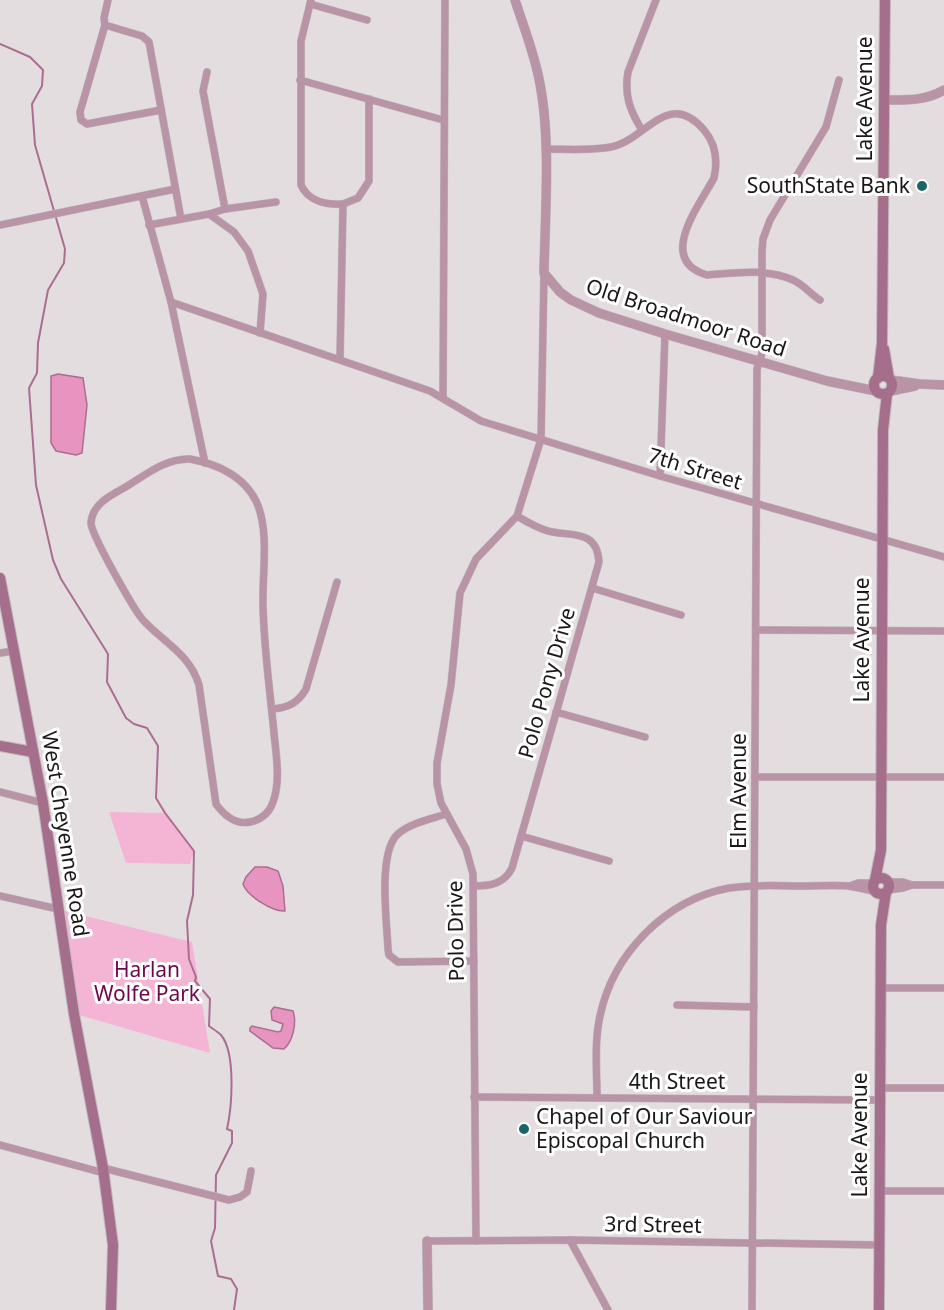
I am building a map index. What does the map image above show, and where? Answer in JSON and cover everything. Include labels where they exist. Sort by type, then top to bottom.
[{"type":"main road","name":"Lake Avenue","points":[[879,1310],[881,886],[886,868],[881,850],[885,0]]},
{"type":"main road","name":"West Cheyenne Road","points":[[0,578],[43,803],[74,1014],[104,1170],[113,1245],[111,1310]]},
{"type":"main road","points":[[0,747],[33,752]]},
{"type":"street","points":[[108,0],[104,18],[105,25],[80,112],[81,120],[87,124],[161,110]]},
{"type":"street","points":[[443,398],[445,0]]},
{"type":"street","points":[[515,0],[540,83],[546,149],[544,273]]},
{"type":"street","points":[[642,130],[627,102],[626,82],[656,0]]},
{"type":"street","points":[[368,20],[310,2],[301,41],[301,185],[303,191],[316,200],[326,204],[343,204],[363,194],[369,181],[369,99]]},
{"type":"street","points":[[105,25],[142,36],[149,42],[181,219]]},
{"type":"street","points":[[207,72],[203,91],[225,209]]},
{"type":"street","points":[[300,80],[443,120]]},
{"type":"street","name":"Elm Avenue","points":[[752,1310],[757,369],[762,353],[762,250],[766,229],[826,127],[839,80]]},
{"type":"street","points":[[885,100],[927,98],[944,90]]},
{"type":"street","points":[[546,149],[610,147],[628,140],[652,122],[669,114],[686,116],[706,132],[715,148],[717,159],[714,178],[683,239],[682,250],[687,263],[700,273],[707,275],[763,273],[793,280],[820,300]]},
{"type":"street","points":[[0,225],[175,189]]},
{"type":"street","points":[[142,196],[171,302],[205,463]]},
{"type":"street","points":[[149,225],[225,209],[276,202]]},
{"type":"street","points":[[340,359],[343,204]]},
{"type":"street","points":[[209,214],[234,232],[248,251],[263,294],[260,333]]},
{"type":"street","name":"Old Broadmoor Road","points":[[544,273],[560,292],[585,307],[664,334],[827,381],[851,385],[944,385]]},
{"type":"street","name":"Polo Drive","points":[[476,1241],[474,886],[472,867],[466,849],[446,814],[438,793],[437,763],[451,685],[460,593],[477,559],[518,516],[541,439],[544,273]]},
{"type":"street","name":"7th Street","points":[[171,302],[340,359],[443,398],[465,414],[481,421],[660,476],[944,557]]},
{"type":"street","points":[[660,476],[664,334]]},
{"type":"street","points":[[190,459],[205,463],[239,478],[253,496],[261,516],[264,540],[264,636],[272,709],[276,792],[268,811],[258,820],[244,822],[227,816],[216,804],[199,685],[194,669],[139,616],[92,530],[94,511],[108,497],[168,462],[190,459]]},
{"type":"street","name":"Polo Pony Drive","points":[[474,886],[493,885],[509,874],[599,561],[597,550],[592,542],[576,534],[541,529],[518,516]]},
{"type":"street","points":[[272,709],[284,708],[296,702],[306,689],[337,582]]},
{"type":"street","points":[[592,588],[681,615]]},
{"type":"street","points":[[756,630],[944,631]]},
{"type":"street","points":[[0,653],[14,651]]},
{"type":"street","points":[[556,712],[645,737]]},
{"type":"street","points":[[755,777],[944,777]]},
{"type":"street","points":[[0,792],[43,803]]},
{"type":"street","points":[[446,814],[403,829],[394,837],[388,848],[385,864],[388,950],[389,955],[398,962],[474,961]]},
{"type":"street","points":[[521,836],[609,861]]},
{"type":"street","points":[[597,1098],[599,1017],[607,991],[629,952],[650,928],[691,901],[717,891],[755,886],[850,886],[858,883],[903,888],[912,885],[944,885]]},
{"type":"street","points":[[0,896],[58,909]]},
{"type":"street","points":[[880,987],[944,988]]},
{"type":"street","points":[[677,1005],[754,1006]]},
{"type":"street","points":[[880,1088],[944,1088]]},
{"type":"street","name":"4th Street","points":[[474,1097],[880,1100]]},
{"type":"street","points":[[0,1145],[226,1200],[240,1197],[247,1192],[251,1171]]},
{"type":"street","points":[[879,1191],[944,1191]]},
{"type":"street","points":[[570,1240],[608,1310]]},
{"type":"street","name":"3rd Street","points":[[427,1241],[570,1240],[879,1245]]},
{"type":"street","points":[[427,1241],[428,1310]]},
{"type":"green space","points":[[156,798],[194,851],[190,864],[126,863],[109,812],[164,813]]},
{"type":"green space","name":"Harlan Wolfe Park","points":[[65,911],[192,942],[210,1053],[79,1015]]},
{"type":"shaded area","points":[[58,374],[83,378],[87,405],[82,453],[76,455],[56,451],[51,443],[51,376]]},
{"type":"shaded area","points":[[255,867],[267,867],[278,871],[283,886],[285,911],[267,906],[245,889],[243,884],[246,877]]},
{"type":"shaded area","points":[[274,1007],[293,1011],[295,1021],[293,1032],[284,1049],[273,1048],[250,1031],[252,1026],[281,1031],[283,1024],[272,1020],[271,1011]]},
{"type":"waterway","points":[[0,44],[30,57],[43,70],[42,86],[32,104],[35,145],[65,249],[64,263],[48,290],[38,343],[37,373],[29,388],[36,485],[53,560],[61,579],[108,654],[107,682],[126,718],[134,724],[147,728],[158,746],[156,798],[194,851],[193,895],[187,921],[189,959],[196,977],[195,981],[210,999],[209,1026],[221,1035],[226,1043],[231,1067],[232,1080],[227,1129],[232,1131],[232,1143],[216,1175],[215,1228],[211,1241],[218,1276],[231,1279],[237,1289],[234,1310]]},
{"type":"place","name":"SouthState Bank","points":[[922,186]]},
{"type":"place","name":"Chapel of Our Saviour Episcopal Church","points":[[524,1129]]}]
